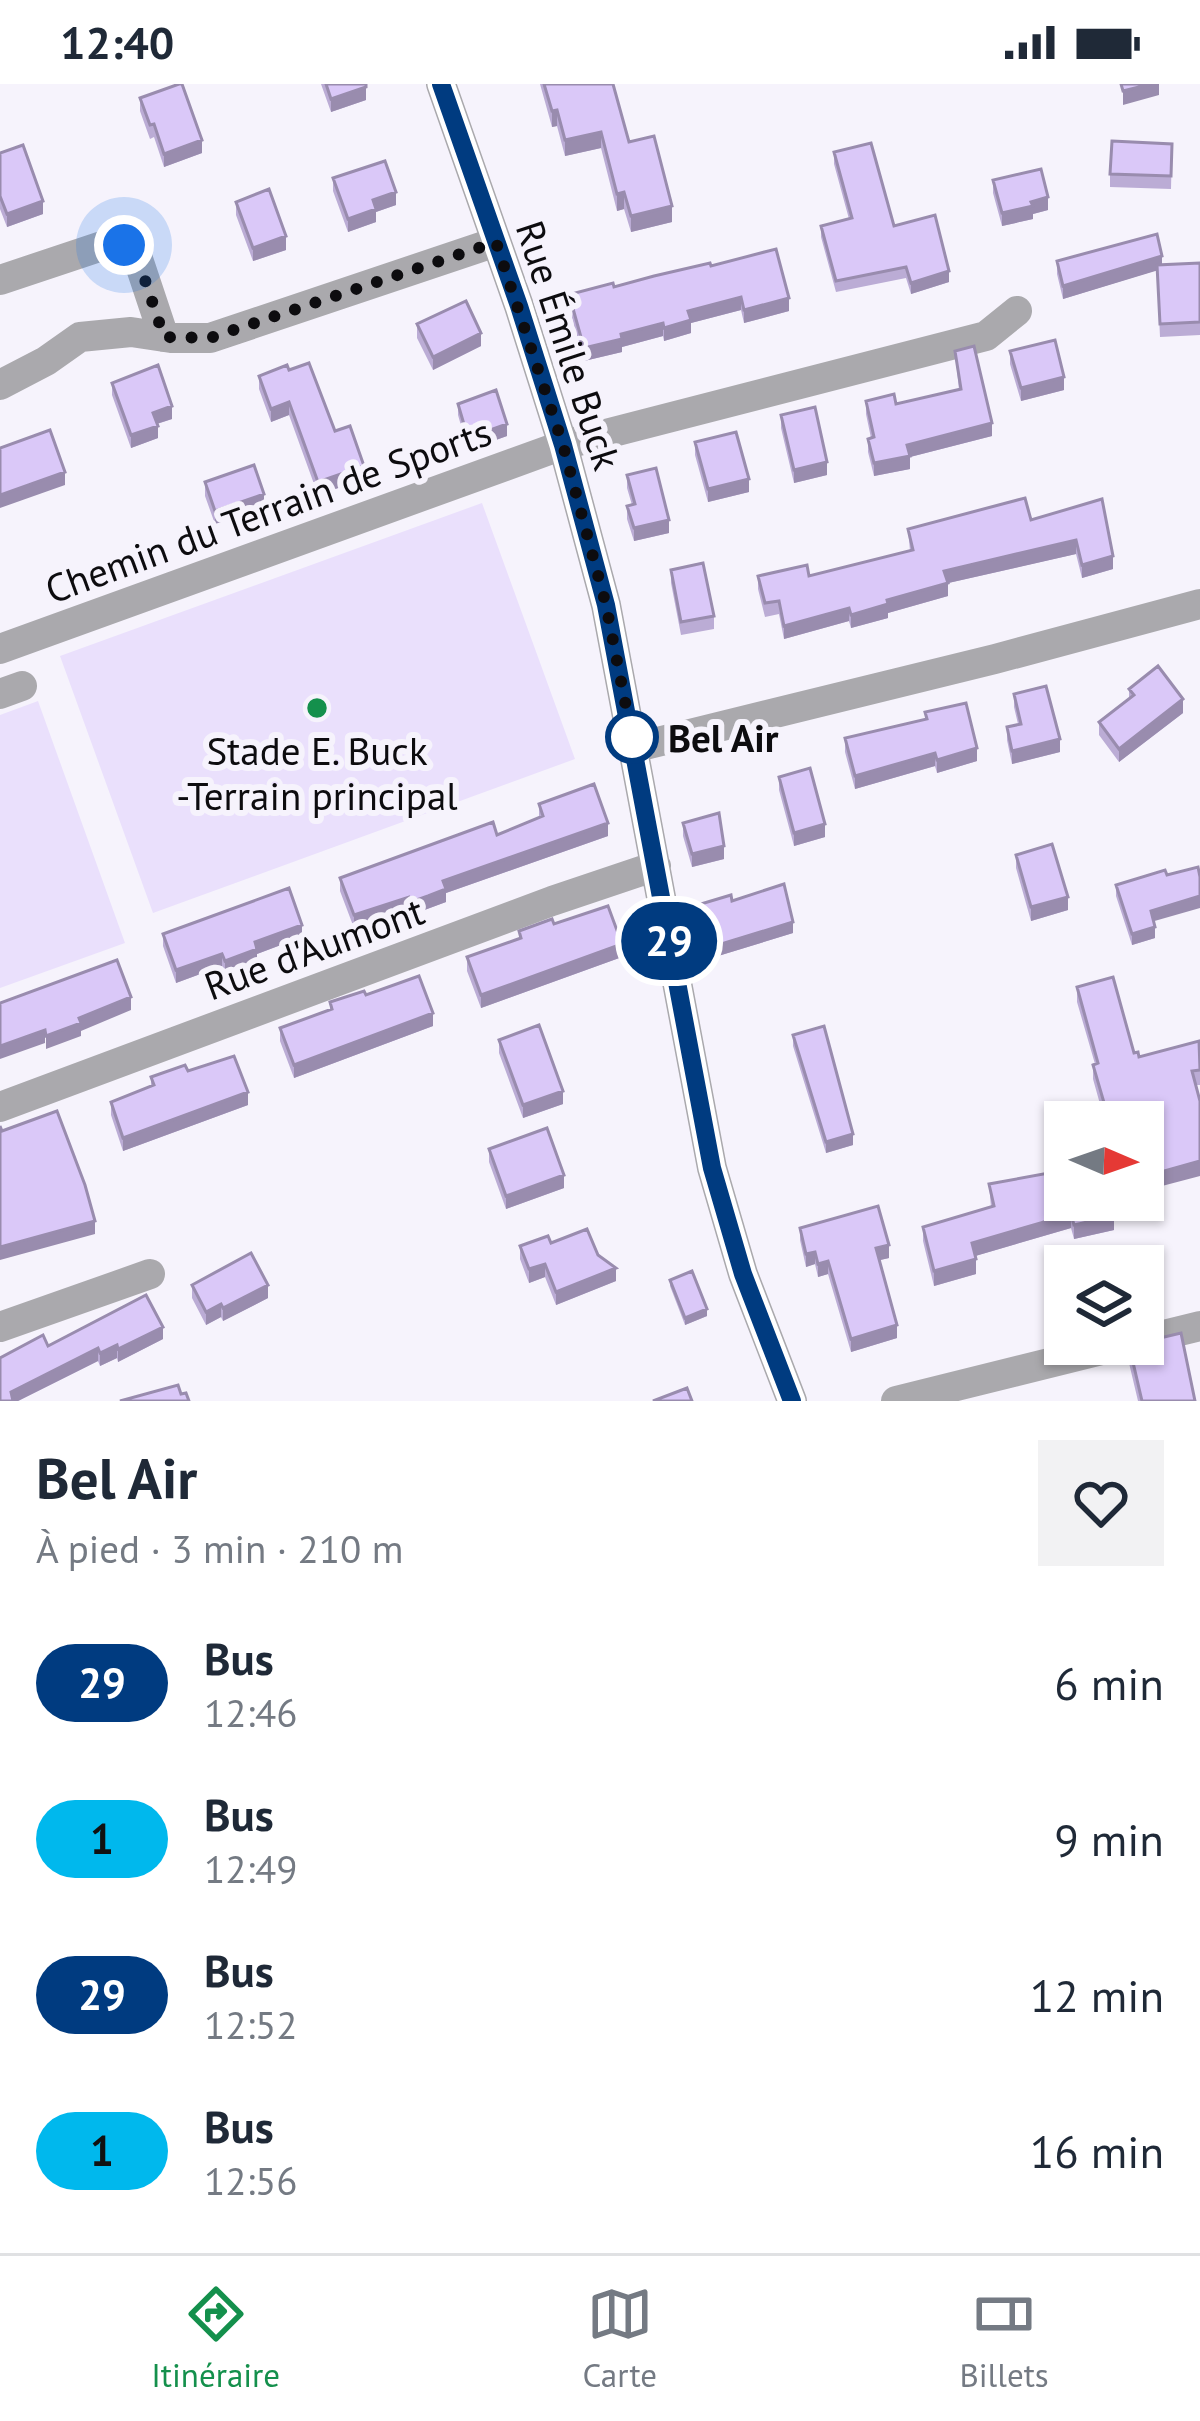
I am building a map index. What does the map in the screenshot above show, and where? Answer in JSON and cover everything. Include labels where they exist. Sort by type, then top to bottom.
[{"type":"street","name":"Rue Émile Buck","points":[[441,84],[563,445],[606,605],[712,1168],[743,1274],[792,1401]]},
{"type":"street","points":[[0,385],[80,337],[131,332],[210,338],[496,242]]},
{"type":"street","points":[[0,280],[102,246],[124,245],[138,259],[164,337]]},
{"type":"street","name":"Chemin du Terrain de Sports","points":[[0,649],[563,445],[986,336],[1017,311]]},
{"type":"street","points":[[633,748],[1200,604]]},
{"type":"street","name":"Rue d'Aumont","points":[[0,1106],[656,866]]},
{"type":"street","points":[[0,1327],[151,1274]]},
{"type":"street","points":[[1164,1335],[1200,1326]]},
{"type":"street","points":[[896,1401],[1044,1364]]},
{"type":"shaded area","name":"Stade E. Buck -Terrain principal","points":[[482,503],[575,759],[153,913],[60,656]]},
{"type":"shaded area","points":[[38,701],[125,943],[0,988],[0,715]]},
{"type":"building","points":[[179,84],[202,140],[164,154],[140,98]]},
{"type":"building","points":[[326,84],[366,84],[366,87],[331,99]]},
{"type":"building","points":[[544,84],[613,84],[629,142],[654,136],[672,206],[631,216],[624,192],[617,194],[601,132],[565,140]]},
{"type":"building","points":[[1121,84],[1151,84],[1123,91]]},
{"type":"building","points":[[1112,141],[1172,144],[1171,176],[1110,174]]},
{"type":"building","points":[[871,143],[894,226],[935,215],[949,271],[911,283],[906,267],[836,281],[821,226],[852,218],[834,152]]},
{"type":"building","points":[[23,145],[43,201],[7,214],[0,196],[0,153]]},
{"type":"building","points":[[385,161],[396,192],[373,200],[376,209],[348,219],[333,178]]},
{"type":"building","points":[[1041,169],[1048,197],[1002,213],[993,180]]},
{"type":"building","points":[[269,189],[286,236],[253,248],[236,202]]},
{"type":"building","points":[[1157,234],[1162,256],[1063,286],[1057,261]]},
{"type":"building","points":[[776,249],[789,298],[744,310],[741,297],[688,311],[691,320],[664,328],[663,323],[584,348],[572,305],[578,303],[575,293]]},
{"type":"building","points":[[1200,263],[1200,322],[1160,324],[1157,265]]},
{"type":"building","points":[[466,301],[481,333],[433,357],[417,324]]},
{"type":"building","points":[[1055,340],[1064,377],[1021,388],[1010,351]]},
{"type":"building","points":[[974,346],[992,423],[907,445],[910,456],[874,463],[866,401],[894,394],[896,404],[961,389],[955,351]]},
{"type":"building","points":[[309,363],[335,431],[350,426],[364,466],[318,482],[289,402],[271,409],[259,376],[287,365],[289,370]]},
{"type":"building","points":[[158,365],[172,406],[153,413],[158,426],[131,435],[112,383]]},
{"type":"building","points":[[496,390],[507,424],[468,438],[458,404]]},
{"type":"building","points":[[815,407],[827,462],[794,470],[781,415]]},
{"type":"building","points":[[50,430],[65,472],[0,495],[0,448]]},
{"type":"building","points":[[736,432],[749,479],[708,489],[695,442]]},
{"type":"building","points":[[254,465],[264,494],[215,511],[205,482]]},
{"type":"building","points":[[656,468],[669,520],[634,528],[627,506],[635,504],[627,475]]},
{"type":"building","points":[[1025,498],[1031,520],[1102,499],[1113,556],[1082,565],[1076,540],[944,571],[948,583],[851,615],[849,608],[784,626],[779,601],[765,603],[758,576],[807,565],[809,576],[913,550],[908,529]]},
{"type":"building","points":[[703,563],[714,616],[681,622],[671,570]]},
{"type":"building","points":[[1158,666],[1183,699],[1119,749],[1099,722],[1134,695],[1129,689]]},
{"type":"building","points":[[1046,686],[1060,739],[1012,751],[1007,727],[1021,724],[1014,694]]},
{"type":"building","points":[[966,703],[977,748],[937,760],[935,753],[855,776],[845,738],[927,719],[925,712]]},
{"type":"building","points":[[810,768],[825,824],[794,833],[779,777]]},
{"type":"building","points":[[594,784],[608,823],[443,881],[446,889],[428,896],[411,902],[409,897],[354,915],[340,878],[493,822],[497,835],[543,816],[539,804]]},
{"type":"building","points":[[719,813],[724,846],[692,854],[683,823]]},
{"type":"building","points":[[1052,844],[1068,897],[1031,907],[1016,855]]},
{"type":"building","points":[[1198,867],[1200,896],[1151,911],[1155,927],[1132,934],[1116,885],[1165,870],[1167,875]]},
{"type":"building","points":[[784,884],[793,922],[705,949],[694,906],[731,895],[732,901]]},
{"type":"building","points":[[289,888],[302,925],[255,942],[257,949],[225,961],[222,954],[176,970],[163,934]]},
{"type":"building","points":[[608,906],[622,944],[481,995],[467,957],[521,938],[519,931],[552,919],[554,924]]},
{"type":"building","points":[[117,960],[131,997],[79,1018],[81,1023],[0,1046],[0,1003]]},
{"type":"building","points":[[419,976],[433,1013],[294,1065],[280,1028],[332,1009],[330,1002]]},
{"type":"building","points":[[1113,977],[1139,1057],[1199,1041],[1200,1070],[1192,1071],[1200,1101],[1200,1161],[1164,1171],[1164,1101],[1104,1101],[1077,987]]},
{"type":"building","points":[[539,1025],[563,1091],[523,1105],[499,1040]]},
{"type":"building","points":[[824,1026],[853,1134],[826,1142],[793,1035]]},
{"type":"building","points":[[234,1056],[248,1092],[123,1138],[111,1102],[154,1085],[151,1077]]},
{"type":"building","points":[[57,1111],[95,1221],[0,1247],[0,1126],[2,1131]]},
{"type":"building","points":[[547,1128],[564,1175],[506,1196],[489,1149]]},
{"type":"building","points":[[1044,1174],[1047,1221],[972,1243],[976,1259],[934,1271],[923,1227],[994,1206],[989,1184]]},
{"type":"building","points":[[878,1206],[889,1245],[876,1248],[897,1325],[851,1339],[828,1261],[818,1264],[815,1252],[806,1254],[800,1228]]},
{"type":"building","points":[[587,1229],[598,1255],[616,1268],[556,1292],[545,1264],[529,1269],[520,1246],[548,1236],[551,1243]]},
{"type":"building","points":[[251,1253],[268,1285],[206,1312],[192,1285]]},
{"type":"building","points":[[692,1271],[707,1309],[685,1318],[670,1280]]},
{"type":"building","points":[[146,1295],[163,1327],[118,1349],[117,1345],[100,1353],[98,1348],[11,1392],[13,1401],[0,1401],[0,1358],[43,1335],[48,1346]]},
{"type":"building","points":[[1181,1333],[1195,1401],[1142,1401],[1134,1365],[1164,1365],[1164,1337]]},
{"type":"building","points":[[178,1385],[189,1401],[120,1401]]},
{"type":"building","points":[[687,1388],[692,1401],[653,1401]]},
{"type":"bus line","name":"29","points":[[441,84],[519,306],[606,605],[712,1168],[743,1274],[792,1401]]},
{"type":"place","name":"Stade E. Buck -Terrain principal","points":[[317,708]]},
{"type":"place","name":"Bel Air","points":[[632,737]]},
{"type":"route","points":[[124,245],[138,259],[164,337],[210,338],[496,242],[563,445],[606,605],[632,737]]}]
